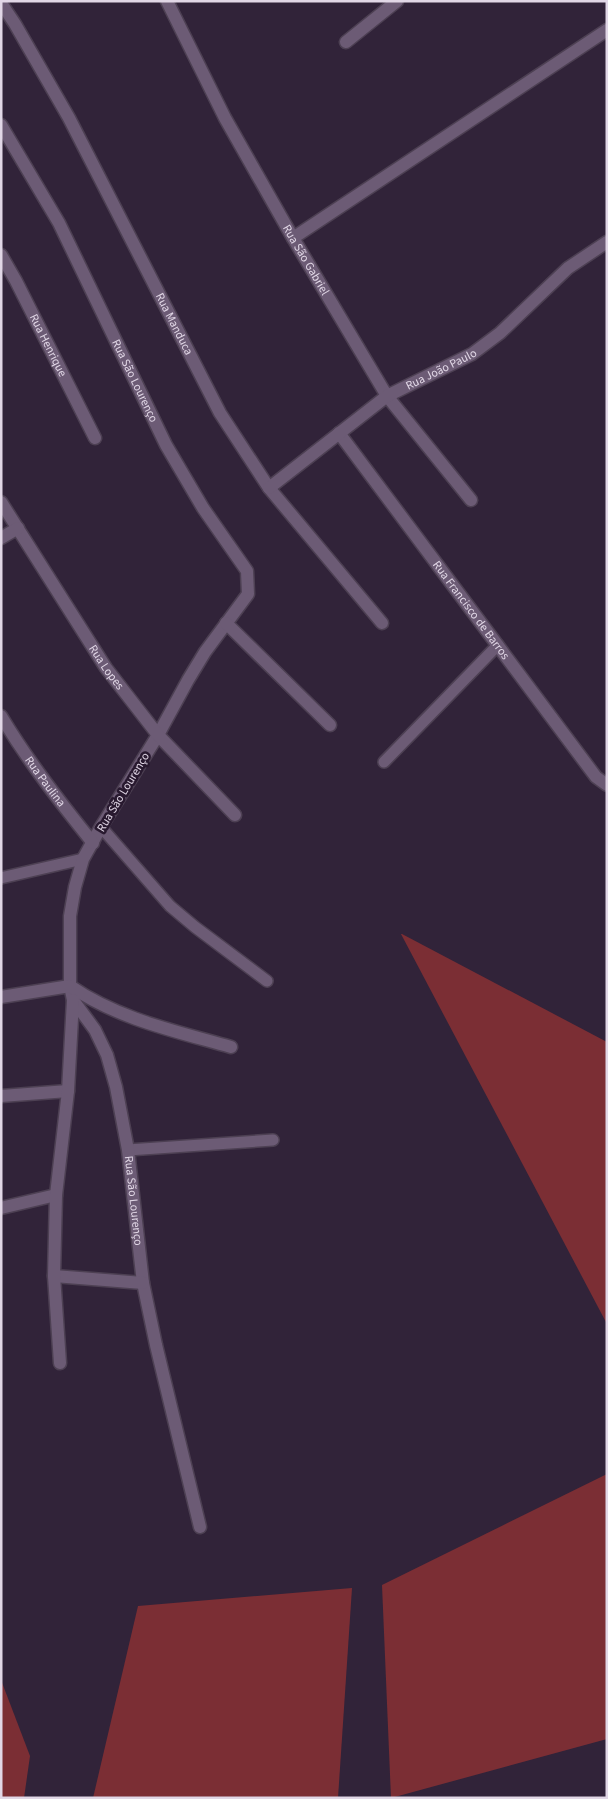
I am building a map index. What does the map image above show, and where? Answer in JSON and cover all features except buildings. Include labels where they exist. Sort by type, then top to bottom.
[{"type":"street","name":"Rua São Gabriel","points":[[167,1],[225,118],[293,238],[387,396],[471,500]]},
{"type":"street","points":[[346,42],[397,1]]},
{"type":"street","name":"Rua Manduca","points":[[1,3],[69,118],[220,413],[269,488],[382,623]]},
{"type":"street","points":[[293,238],[607,30]]},
{"type":"street","name":"Rua São Lourenço","points":[[1,125],[59,223],[166,445],[203,508],[248,571],[248,594],[188,680],[158,735],[100,827],[83,859],[75,887],[70,916],[70,986],[74,1000],[95,1030],[107,1055],[128,1150],[143,1283],[200,1528]]},
{"type":"street","name":"Rua João Paulo","points":[[269,488],[387,396],[472,354],[500,333],[568,268],[607,242]]},
{"type":"street","name":"Rua Henrique","points":[[1,255],[95,438]]},
{"type":"street","name":"Rua Francisco de Barros","points":[[339,433],[596,777],[607,786]]},
{"type":"street","name":"Rua Lopes","points":[[1,502],[106,668],[158,735],[236,816]]},
{"type":"street","points":[[1,538],[18,528]]},
{"type":"street","points":[[226,623],[330,725]]},
{"type":"street","name":"Rua Paulina","points":[[1,716],[46,784],[93,843]]},
{"type":"street","points":[[1,997],[70,986],[89,999],[140,1021],[231,1048]]},
{"type":"street","points":[[60,1362],[54,1276],[56,1195],[68,1091],[74,1000]]},
{"type":"street","points":[[1,1096],[68,1091]]},
{"type":"street","points":[[1,1208],[56,1195]]},
{"type":"street","points":[[54,1276],[143,1283]]},
{"type":"lane","points":[[384,762],[498,645]]},
{"type":"lane","points":[[100,827],[170,906],[266,981]]},
{"type":"lane","points":[[1,878],[83,859]]},
{"type":"lane","points":[[128,1150],[273,1140]]},
{"type":"shaded area","points":[[401,934],[607,1042],[607,1324]]},
{"type":"shaded area","points":[[607,1474],[607,1739],[391,1798],[382,1585]]},
{"type":"shaded area","points":[[352,1588],[338,1798],[93,1798],[138,1606]]},
{"type":"shaded area","points":[[1,1680],[30,1756],[24,1798],[1,1798]]}]
